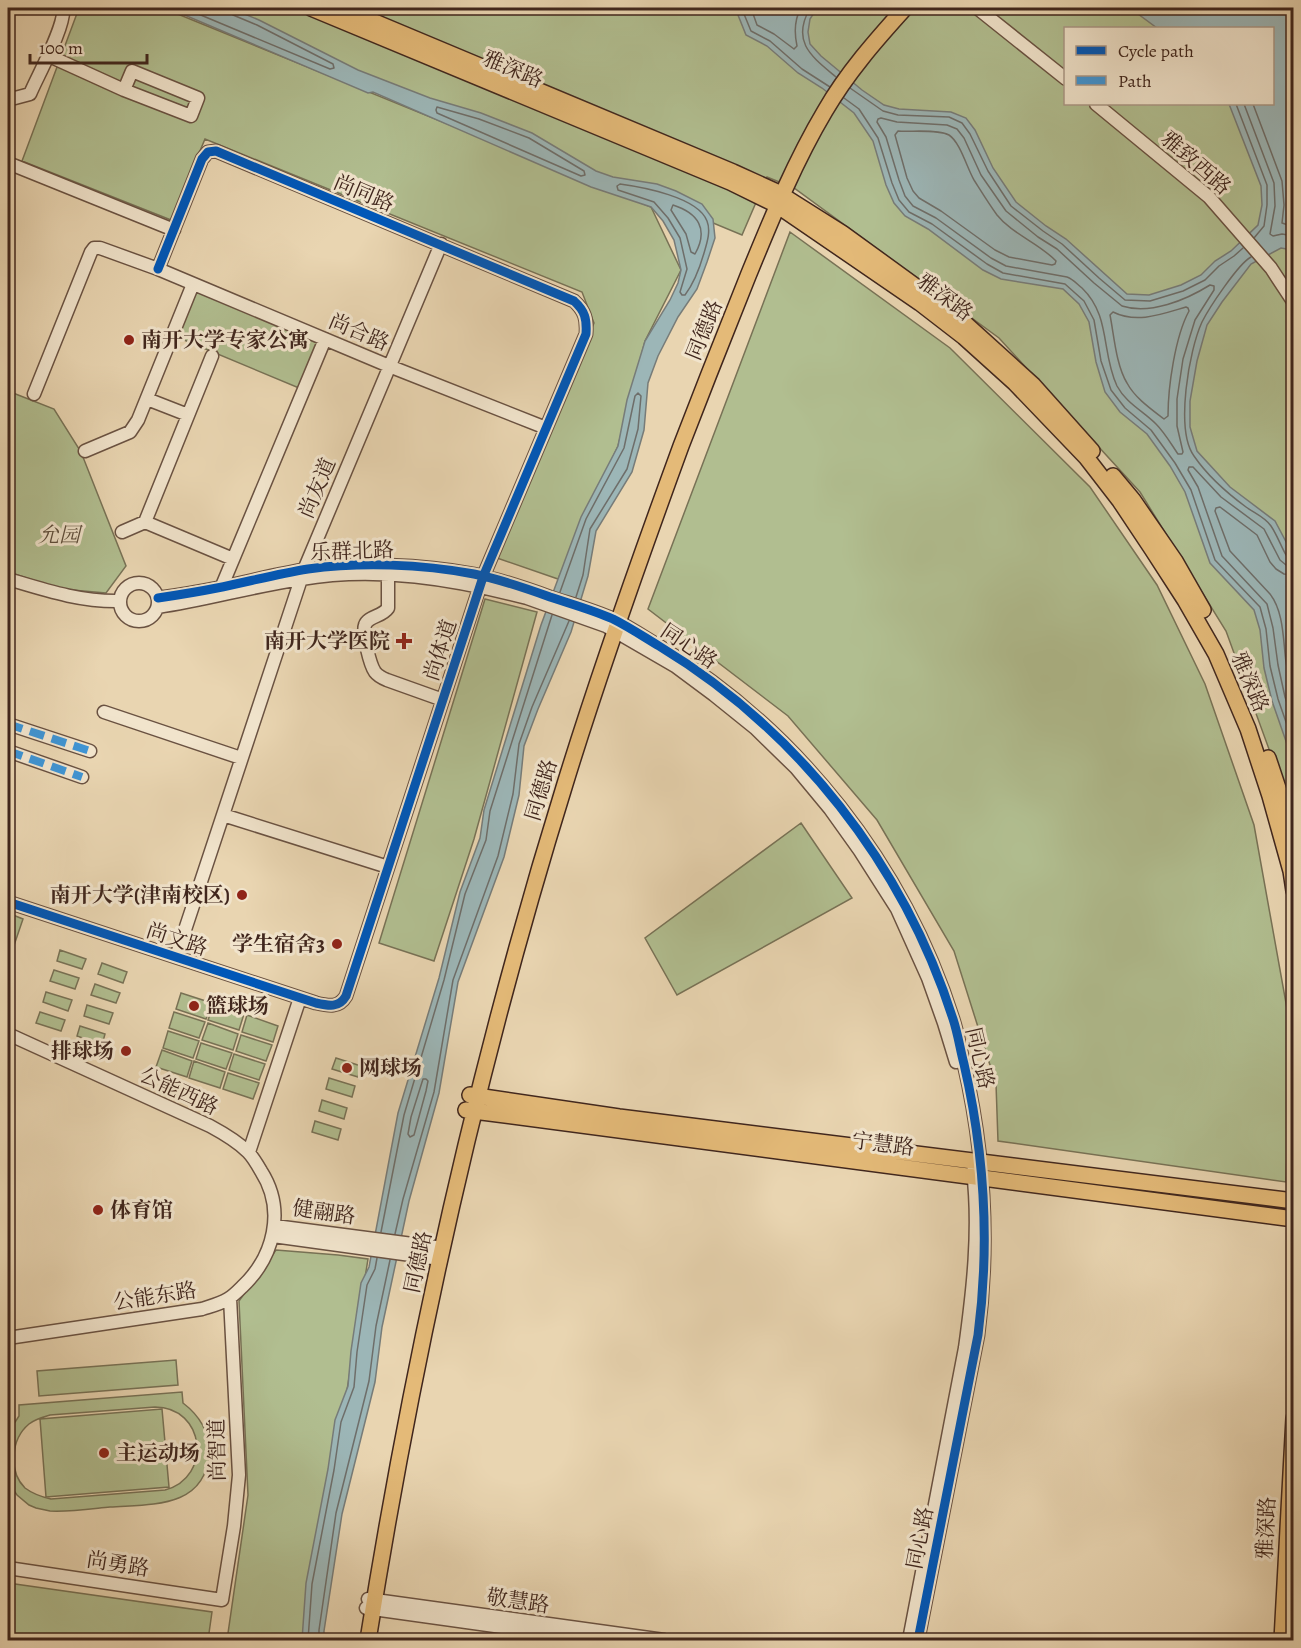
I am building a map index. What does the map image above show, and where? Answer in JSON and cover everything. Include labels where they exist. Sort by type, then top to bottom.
[{"type":"main road","name":"雅深路","points":[[311,8],[754,187]]},
{"type":"main road","name":"雅深路","points":[[341,8],[754,187]]},
{"type":"main road","name":"同德路","points":[[360,1641],[370,1605],[437,1253],[470,1111],[612,624],[662,470],[786,176],[823,106],[849,67],[894,8]]},
{"type":"main road","name":"同德路","points":[[849,67],[905,8]]},
{"type":"main road","points":[[754,187],[786,176]]},
{"type":"main road","points":[[754,187],[776,196]]},
{"type":"main road","name":"雅深路","points":[[776,196],[842,233],[959,318],[1033,385],[1078,434],[1133,500],[1175,561],[1215,632],[1258,729],[1284,806],[1293,845]]},
{"type":"main road","name":"雅深路","points":[[776,196],[964,337],[1015,383],[1086,457],[1120,501],[1185,600],[1216,654],[1251,740],[1291,871],[1293,891]]},
{"type":"main road","name":"宁慧路","points":[[474,1096],[1293,1219]]},
{"type":"main road","name":"宁慧路","points":[[470,1111],[977,1170],[1293,1201]]},
{"type":"main road","name":"雅深路","points":[[1282,1641],[1293,1418]]},
{"type":"main road","name":"雅深路","points":[[1288,1641],[1293,1530]]},
{"type":"main road","name":"同德路","points":[[368,1641],[370,1605]]},
{"type":"street","points":[[8,97],[15,98],[30,94],[60,29],[63,8]]},
{"type":"street","points":[[977,8],[1064,78]]},
{"type":"street","points":[[47,56],[124,90],[191,116],[198,98],[132,71],[124,90]]},
{"type":"street","name":"雅致西路","points":[[1097,105],[1209,197],[1271,268],[1293,303]]},
{"type":"street","name":"尚同路","points":[[174,230],[202,159],[208,152],[216,151],[574,301],[582,308]]},
{"type":"street","points":[[8,163],[174,230],[158,269]]},
{"type":"street","name":"尚友道","points":[[176,957],[303,574],[441,244]]},
{"type":"street","name":"尚合路","points":[[34,394],[87,263],[94,248],[100,248],[158,269],[389,366],[546,428]]},
{"type":"street","points":[[85,451],[130,432],[138,420],[193,284]]},
{"type":"street","name":"尚体道","points":[[336,1005],[342,1003],[346,996],[482,581],[586,334],[587,324],[582,308]]},
{"type":"street","points":[[219,592],[324,339]]},
{"type":"street","points":[[122,532],[145,522],[212,356]]},
{"type":"street","points":[[147,399],[188,415]]},
{"type":"street","points":[[145,522],[233,559]]},
{"type":"street","name":"乐群北路","points":[[158,603],[303,574],[364,565],[388,570],[434,569],[545,599],[612,624]]},
{"type":"street","points":[[388,570],[387,608],[384,613],[369,620],[365,625],[364,636],[373,669],[379,677],[443,700]]},
{"type":"street","points":[[8,579],[64,595],[103,601],[120,601]]},
{"type":"street","points":[[143,583],[153,589],[158,603],[151,617],[134,621],[125,616],[120,601],[128,587],[143,583]]},
{"type":"street","name":"同心路","points":[[612,624],[682,660],[732,697],[758,720],[839,804],[867,842],[921,935],[953,1020],[970,1092],[986,1245],[978,1335],[918,1641]]},
{"type":"street","points":[[104,712],[241,758]]},
{"type":"street","points":[[8,724],[90,752]]},
{"type":"street","points":[[8,752],[82,777]]},
{"type":"street","points":[[223,815],[388,867]]},
{"type":"street","name":"尚文路","points":[[8,902],[300,998],[329,1006],[336,1005]]},
{"type":"street","points":[[249,1152],[300,998]]},
{"type":"street","name":"公能西路","points":[[8,1034],[210,1126],[249,1152],[265,1177],[272,1194],[274,1231]]},
{"type":"street","name":"同心路","points":[[909,1641],[965,1348],[975,1259],[977,1170]]},
{"type":"street","name":"健翮路","points":[[274,1231],[437,1253]]},
{"type":"street","name":"公能东路","points":[[8,1338],[216,1305],[230,1298],[253,1277],[270,1246],[274,1231]]},
{"type":"street","name":"尚智道","points":[[222,1600],[234,1526],[239,1475],[230,1298]]},
{"type":"street","name":"尚勇路","points":[[8,1568],[222,1600]]},
{"type":"street","name":"敬慧路","points":[[370,1605],[594,1641]]},
{"type":"street","name":"敬慧路","points":[[370,1605],[664,1641]]},
{"type":"green space","points":[[79,8],[163,8],[651,207],[681,270],[645,341],[618,446],[558,579],[497,558],[594,323],[582,292],[205,139],[171,220],[22,161]]},
{"type":"green space","points":[[196,8],[1293,8],[1293,815],[1226,631],[1140,492],[999,338],[794,188],[767,177],[742,235]]},
{"type":"green space","points":[[790,232],[950,348],[1090,487],[1157,585],[1205,684],[1254,825],[1291,1031],[1286,1182],[998,1141],[996,1084],[954,951],[877,820],[788,716],[648,609]]},
{"type":"green space","points":[[196,291],[319,342],[299,388],[177,337]]},
{"type":"green space","name":"允园","points":[[8,391],[54,409],[81,452],[126,566],[106,593],[61,589],[8,572]]},
{"type":"green space","points":[[485,599],[537,612],[474,839],[434,961],[379,943]]},
{"type":"green space","points":[[801,823],[852,898],[677,995],[645,938]]},
{"type":"green space","points":[[8,913],[23,919],[8,963]]},
{"type":"green space","points":[[60,950],[86,959],[82,969],[57,961]]},
{"type":"green space","points":[[102,963],[127,972],[123,983],[98,974]]},
{"type":"green space","points":[[54,970],[79,978],[75,989],[50,981]]},
{"type":"green space","points":[[95,984],[120,993],[116,1003],[91,995]]},
{"type":"green space","points":[[46,992],[72,1000],[68,1011],[43,1002]]},
{"type":"green space","name":"篮球场","points":[[181,993],[212,1003],[206,1019],[176,1009]]},
{"type":"green space","name":"篮球场","points":[[214,1004],[244,1014],[239,1030],[208,1020]]},
{"type":"green space","points":[[87,1005],[113,1013],[109,1024],[84,1016]]},
{"type":"green space","points":[[40,1012],[65,1020],[61,1031],[36,1023]]},
{"type":"green space","name":"篮球场","points":[[174,1012],[205,1022],[199,1038],[169,1028]]},
{"type":"green space","name":"篮球场","points":[[247,1015],[278,1026],[273,1042],[242,1032]]},
{"type":"green space","name":"篮球场","points":[[208,1023],[238,1034],[233,1050],[202,1040]]},
{"type":"green space","points":[[80,1026],[105,1034],[102,1045],[77,1036]]},
{"type":"green space","name":"篮球场","points":[[168,1031],[199,1041],[193,1058],[163,1048]]},
{"type":"green space","name":"篮球场","points":[[241,1035],[272,1045],[266,1061],[236,1051]]},
{"type":"green space","name":"篮球场","points":[[201,1043],[232,1053],[226,1069],[196,1059]]},
{"type":"green space","name":"篮球场","points":[[162,1050],[192,1061],[187,1077],[156,1067]]},
{"type":"green space","name":"篮球场","points":[[234,1054],[265,1064],[259,1080],[229,1070]]},
{"type":"green space","name":"网球场","points":[[336,1058],[361,1066],[358,1077],[332,1069]]},
{"type":"green space","name":"篮球场","points":[[194,1061],[225,1072],[220,1088],[189,1078]]},
{"type":"green space","name":"篮球场","points":[[228,1073],[259,1083],[253,1099],[223,1089]]},
{"type":"green space","name":"网球场","points":[[329,1078],[355,1086],[352,1097],[326,1089]]},
{"type":"green space","name":"网球场","points":[[322,1100],[347,1108],[344,1119],[319,1111]]},
{"type":"green space","name":"网球场","points":[[315,1121],[341,1129],[338,1140],[312,1132]]},
{"type":"green space","points":[[276,1250],[368,1259],[307,1640],[227,1640],[248,1495],[239,1301]]},
{"type":"green space","name":"主运动场","points":[[176,1360],[178,1385],[39,1396],[37,1371]]},
{"type":"green space","name":"主运动场","points":[[182,1392],[183,1403],[199,1419],[206,1432],[209,1454],[205,1472],[197,1485],[186,1494],[173,1500],[65,1511],[36,1508],[17,1495],[8,1482],[8,1433],[19,1416],[19,1405]],"holes":[[[155,1407],[172,1410],[184,1418],[193,1430],[197,1444],[196,1458],[191,1472],[180,1483],[165,1490],[51,1499],[25,1488],[16,1473],[14,1455],[18,1438],[29,1424],[39,1418],[50,1415]]]},
{"type":"green space","name":"主运动场","points":[[162,1409],[169,1487],[46,1497],[40,1419]]},
{"type":"green space","points":[[8,1583],[212,1612],[208,1640],[8,1640]]},
{"type":"water","points":[[168,8],[230,8],[259,20],[358,70],[430,98],[481,113],[532,133],[596,171],[613,177],[657,184],[676,191],[702,204],[713,219],[715,238],[697,289],[678,317],[658,356],[648,383],[644,430],[632,472],[596,531],[588,576],[571,632],[524,746],[519,795],[504,857],[458,982],[439,1093],[409,1201],[382,1327],[375,1382],[342,1514],[324,1640],[302,1640],[306,1583],[335,1420],[348,1386],[361,1283],[369,1267],[398,1113],[439,978],[460,892],[480,838],[484,810],[541,625],[581,517],[618,446],[627,400],[645,341],[670,300],[681,270],[674,240],[663,221],[651,207],[591,187],[373,92],[368,93]]},
{"type":"water","points":[[738,8],[817,8],[810,19],[808,32],[810,44],[821,56],[884,105],[899,109],[951,112],[966,118],[975,130],[993,168],[1016,202],[1066,239],[1127,294],[1149,295],[1181,285],[1201,275],[1258,225],[1262,205],[1261,186],[1229,105],[1274,105],[1274,27],[1156,27],[1130,8],[1293,8],[1293,250],[1281,248],[1251,264],[1207,325],[1197,361],[1190,401],[1190,427],[1197,451],[1230,487],[1275,521],[1293,555],[1293,755],[1272,701],[1264,668],[1260,630],[1254,610],[1210,563],[1185,492],[1170,466],[1147,434],[1120,412],[1105,392],[1096,362],[1089,322],[1079,304],[1063,289],[1001,279],[983,270],[928,229],[905,216],[894,203],[886,185],[873,141],[854,113],[798,73],[767,46],[746,35],[738,15]]},
{"type":"marked path","points":[[8,724],[90,751]]},
{"type":"marked path","points":[[8,751],[82,777]]},
{"type":"cycle path","points":[[8,902],[316,1003],[325,1005],[340,1003],[346,996],[483,577],[586,334],[584,316],[581,308],[574,301],[216,151],[208,152],[202,159],[158,269]]},
{"type":"cycle path","points":[[158,598],[308,569],[349,565],[433,568],[493,578],[613,619],[659,646],[710,680],[757,718],[800,760],[840,806],[875,855],[906,908],[932,962],[958,1036],[971,1098],[981,1165],[984,1267],[978,1335],[918,1640]]},
{"type":"place","name":"南开大学专家公寓","points":[[129,340]]},
{"type":"place","name":"南开大学医院","points":[[404,641]]},
{"type":"place","name":"南开大学(津南校区)","points":[[242,895]]},
{"type":"place","name":"学生宿舍3","points":[[337,944]]},
{"type":"place","name":"篮球场","points":[[194,1006]]},
{"type":"place","name":"排球场","points":[[126,1051]]},
{"type":"place","name":"网球场","points":[[347,1068]]},
{"type":"place","name":"体育馆","points":[[98,1210]]},
{"type":"place","name":"主运动场","points":[[104,1453]]}]
